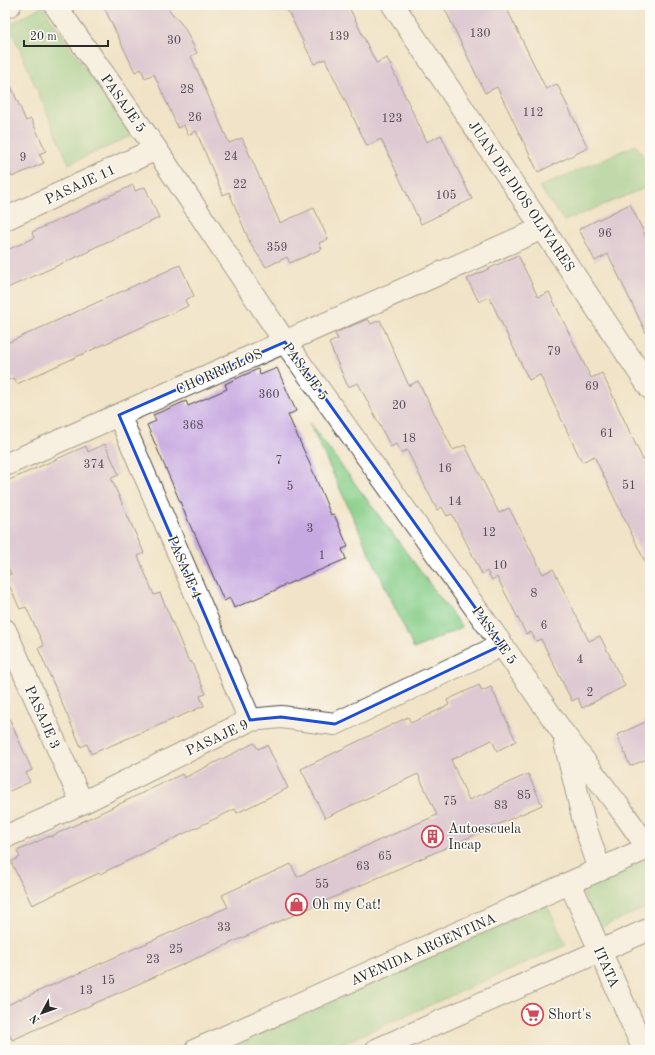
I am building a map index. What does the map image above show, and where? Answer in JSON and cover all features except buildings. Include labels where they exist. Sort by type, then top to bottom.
[{"type":"street","points":[[5,8],[10,5]]},
{"type":"street","name":"PASAJE 5","points":[[55,5],[156,149],[285,342],[502,645],[563,733],[649,848]]},
{"type":"street","name":"JUAN DE DIOS OLIVARES","points":[[393,5],[650,388]]},
{"type":"street","name":"PASAJE 11","points":[[5,219],[156,149]]},
{"type":"street","name":"CHORRILLOS","points":[[5,465],[543,228]]},
{"type":"street","name":"PASAJE 4","points":[[119,414],[250,720]]},
{"type":"street","name":"PASAJE 3","points":[[5,630],[82,803]]},
{"type":"street","name":"PASAJE 9","points":[[5,837],[82,803],[250,720],[281,717],[336,724],[502,645]]},
{"type":"street","name":"PASAJE 5","points":[[563,733],[585,826],[600,870]]},
{"type":"street","name":"AVENIDA ARGENTINA","points":[[196,1050],[649,848]]},
{"type":"street","name":"ITATA","points":[[570,884],[644,1050]]},
{"type":"street","points":[[376,1050],[650,929]]},
{"type":"highlighted area","points":[[285,342],[502,645],[335,724],[281,717],[250,720],[119,415]]},
{"type":"green space","points":[[42,6],[132,136],[69,164],[9,25]]},
{"type":"green space","points":[[636,145],[650,166],[650,186],[564,221],[539,187]]},
{"type":"green space","points":[[309,422],[462,627],[414,649]]},
{"type":"green space","points":[[650,858],[650,906],[597,929],[581,888]]},
{"type":"green space","points":[[547,905],[566,945],[328,1050],[226,1050]]},
{"type":"place","name":"Autoescuela Incap","points":[[432,836]]},
{"type":"place","name":"Oh my Cat!","points":[[296,904]]},
{"type":"place","name":"Short's","points":[[532,1014]]}]
